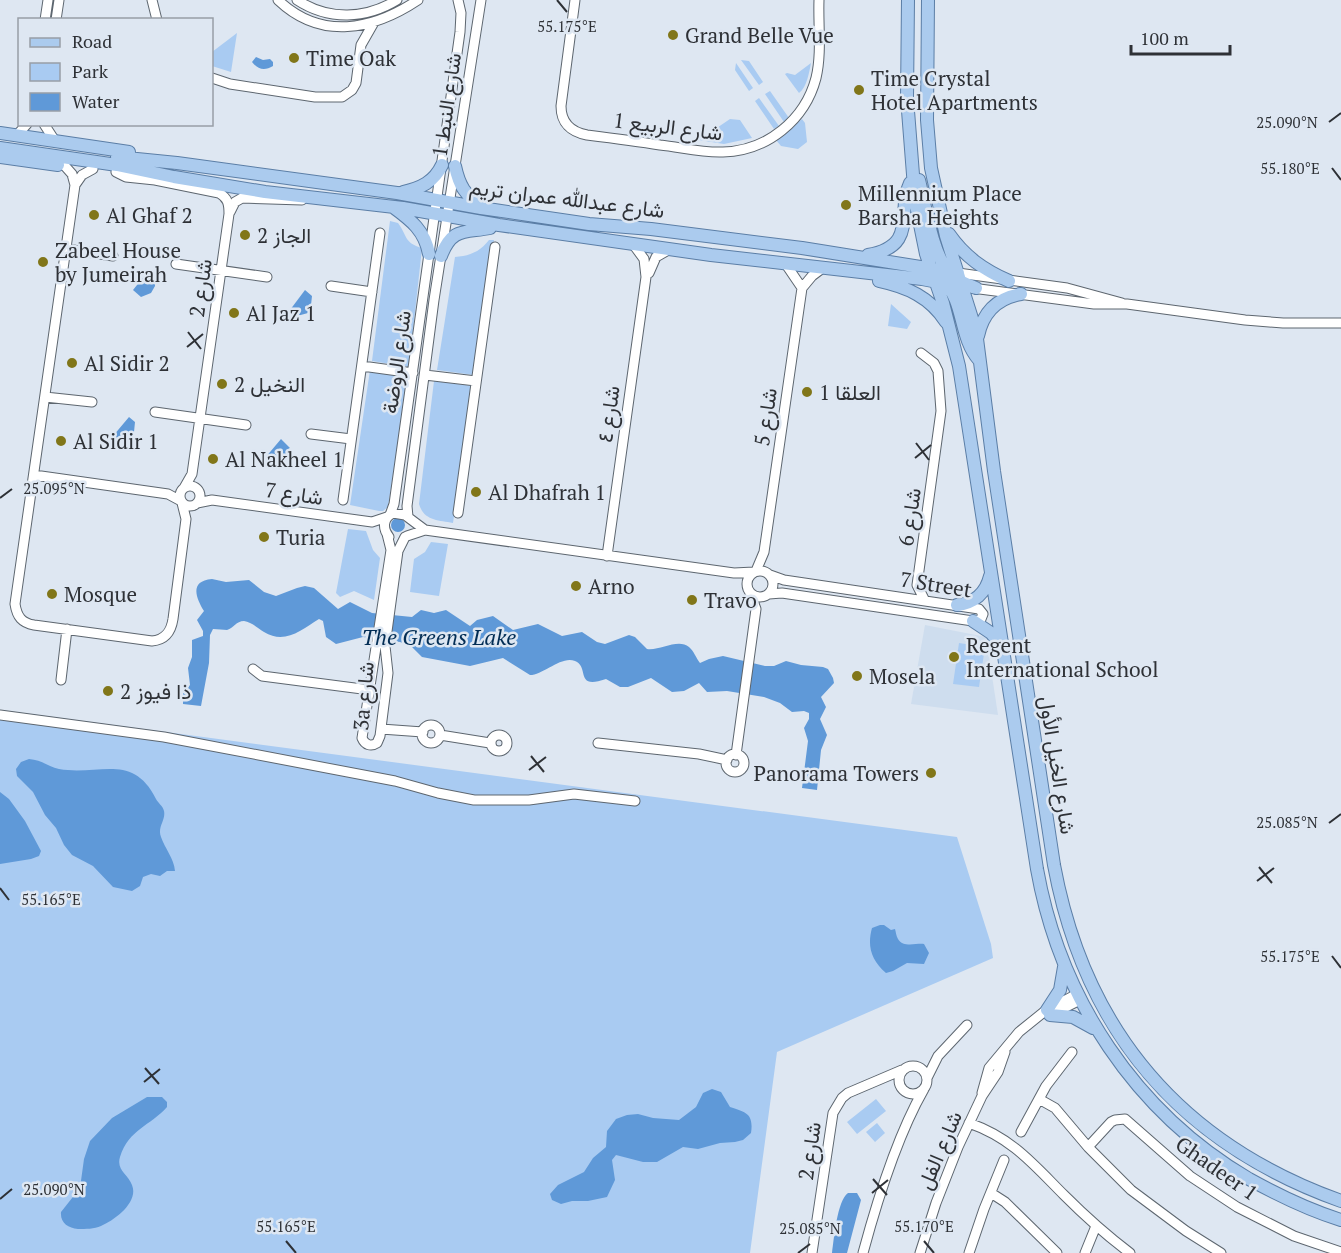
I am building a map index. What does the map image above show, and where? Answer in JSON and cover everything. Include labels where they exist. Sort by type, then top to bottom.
[{"type":"main road","name":"شارع الخيل الأول","points":[[908,0],[907,98],[910,164],[918,218],[936,276],[959,366],[1038,878],[1049,924],[1064,967],[1083,991],[1099,1001],[1141,1065],[1177,1104],[1218,1138],[1278,1175],[1341,1201]]},
{"type":"main road","name":"شارع الخيل الأول","points":[[928,0],[926,60],[928,144],[935,191],[978,341],[998,493],[1054,865],[1083,991],[1100,1034],[1113,1054],[1139,1089],[1166,1116],[1205,1150],[1268,1189],[1301,1205],[1341,1220]]},
{"type":"main road","points":[[0,133],[134,153],[177,163]]},
{"type":"main road","name":"شارع عبدالله عمران تريم","points":[[0,141],[174,177],[265,192],[392,206],[499,225],[670,249],[856,271],[936,276],[961,280]]},
{"type":"main road","name":"شارع عبدالله عمران تريم","points":[[0,148],[117,164],[177,163],[397,193],[589,224],[651,229],[860,256],[917,265],[936,276],[961,280]]},
{"type":"main road","points":[[0,157],[93,169],[117,164]]},
{"type":"main road","points":[[910,164],[918,177],[939,256],[961,280]]},
{"type":"main road","points":[[397,193],[423,186],[434,177],[442,165]]},
{"type":"main road","points":[[455,166],[459,184],[466,195],[491,210]]},
{"type":"main road","points":[[860,256],[884,250],[898,237],[905,221],[906,192],[912,179]]},
{"type":"main road","points":[[392,206],[420,229],[435,255],[458,233],[499,225]]},
{"type":"main road","points":[[943,223],[955,243],[971,260],[1009,281]]},
{"type":"main road","points":[[856,271],[872,279],[901,286],[921,296],[938,311],[950,329]]},
{"type":"main road","points":[[936,276],[958,306]]},
{"type":"main road","points":[[943,303],[945,296],[950,294],[958,306],[967,340],[980,361]]},
{"type":"main road","points":[[978,341],[982,324],[990,308],[1004,298],[1021,294]]},
{"type":"main road","points":[[957,605],[969,603],[978,597],[986,588],[991,572]]},
{"type":"main road","points":[[973,621],[991,633],[1003,649]]},
{"type":"main road","points":[[1064,967],[1060,990],[1046,1014],[1079,1019],[1100,1034]]},
{"type":"main road","points":[[1083,991],[1126,1054],[1141,1065]]},
{"type":"street","points":[[45,18],[48,0]]},
{"type":"street","points":[[56,18],[59,0]]},
{"type":"street","points":[[152,0],[156,18]]},
{"type":"street","points":[[278,0],[293,12],[310,20],[327,25],[348,27],[373,24],[398,14],[418,0]]},
{"type":"street","points":[[297,0],[328,13],[354,15],[378,10],[397,0]]},
{"type":"street","name":"شارع النبط 1","points":[[448,216],[443,201],[442,165],[461,23],[458,0]]},
{"type":"street","name":"شارع النبط 1","points":[[435,214],[443,201],[455,166],[481,0]]},
{"type":"street","name":"شارع الربيع 1","points":[[577,1],[561,106],[566,125],[576,132],[587,135],[722,152],[748,149],[764,142],[783,130],[802,109],[814,85],[818,68],[819,0]]},
{"type":"street","points":[[213,78],[230,84],[315,97],[342,97],[352,90],[356,83],[361,45],[373,24]]},
{"type":"street","points":[[348,27],[361,45]]},
{"type":"street","points":[[17,135],[25,126]]},
{"type":"street","points":[[45,126],[55,141]]},
{"type":"street","points":[[117,164],[126,177],[155,180],[219,193],[228,203],[229,214]]},
{"type":"street","points":[[64,165],[72,174],[75,185],[16,609],[19,617],[26,622],[152,641],[167,635],[172,623],[186,519],[180,496],[183,489]]},
{"type":"street","points":[[75,185],[82,175],[93,169]]},
{"type":"street","points":[[229,214],[233,204],[242,198],[288,201],[318,197]]},
{"type":"street","name":"شارع 2","points":[[183,489],[192,474],[229,214]]},
{"type":"street","name":"شارع الروضة","points":[[409,518],[407,506],[425,375],[435,255],[435,214]]},
{"type":"street","name":"شارع الروضة","points":[[389,516],[394,504],[412,373],[435,255],[448,216]]},
{"type":"street","points":[[343,500],[380,233]]},
{"type":"street","name":"شارع ٤","points":[[607,555],[646,277],[644,259],[633,244]]},
{"type":"street","points":[[458,513],[495,248]]},
{"type":"street","points":[[66,249],[113,256]]},
{"type":"street","name":"شارع ٤","points":[[646,277],[656,257],[670,249]]},
{"type":"street","points":[[785,263],[802,288],[824,267]]},
{"type":"street","points":[[176,264],[267,277]]},
{"type":"street","name":"شارع عبدالله عمران تريم","points":[[961,280],[1009,281],[1081,291],[1127,304]]},
{"type":"street","name":"شارع عبدالله عمران تريم","points":[[961,280],[1021,294],[1094,304],[1127,304],[1245,320],[1341,323]]},
{"type":"street","points":[[331,286],[372,292]]},
{"type":"street","name":"شارع 5","points":[[755,572],[764,552],[802,288]]},
{"type":"street","name":"شارع 6","points":[[917,585],[941,411],[938,371],[934,363],[921,353]]},
{"type":"street","points":[[362,366],[412,373]]},
{"type":"street","points":[[425,375],[476,381]]},
{"type":"street","points":[[45,397],[92,402]]},
{"type":"street","points":[[155,412],[246,425]]},
{"type":"street","points":[[311,434],[351,439]]},
{"type":"street","name":"شارع 2","points":[[192,474],[198,491]]},
{"type":"street","points":[[34,475],[168,494],[188,506],[196,504]]},
{"type":"street","points":[[168,494],[191,486],[198,491],[200,498],[186,519]]},
{"type":"street","name":"شارع 7","points":[[198,491],[212,500]]},
{"type":"street","name":"شارع 7","points":[[196,504],[212,500],[372,522],[389,516]]},
{"type":"street","points":[[425,530],[401,513],[389,516],[384,524],[386,533],[395,540],[425,530],[734,573],[763,571],[769,574],[773,582],[768,595],[756,609]]},
{"type":"street","points":[[406,537],[411,526],[409,518]]},
{"type":"street","name":"شارع 7","points":[[372,522],[386,533]]},
{"type":"street","name":"3a شارع","points":[[381,646],[388,673],[381,728],[377,743],[370,746],[364,742],[363,734],[386,610],[391,550],[386,533]]},
{"type":"street","name":"3a شارع","points":[[386,610],[398,551],[406,537]]},
{"type":"street","name":"شارع 5","points":[[764,552],[769,574]]},
{"type":"street","points":[[736,755],[756,609],[749,591],[748,578],[755,572]]},
{"type":"street","points":[[734,573],[749,591],[760,597],[768,595]]},
{"type":"street","name":"7 Street","points":[[768,595],[782,593],[973,621],[978,621],[983,617],[981,610],[957,605],[784,580],[769,574]]},
{"type":"street","points":[[905,598],[917,585],[925,601]]},
{"type":"street","points":[[61,680],[67,629]]},
{"type":"street","points":[[373,671],[381,668],[388,673]]},
{"type":"street","points":[[253,669],[262,676],[370,692]]},
{"type":"street","points":[[0,715],[177,739],[394,781],[474,800],[530,800],[574,794],[634,801]]},
{"type":"street","points":[[381,728],[423,732],[425,740],[430,742],[438,740],[440,735],[490,743]]},
{"type":"street","points":[[598,743],[699,754],[727,760]]},
{"type":"street","points":[[730,756],[741,757],[743,763],[739,771],[730,771],[726,766],[727,760],[730,756]]},
{"type":"street","name":"شارع الفل","points":[[920,1253],[944,1182],[982,1096],[988,1068],[1005,1052],[1019,1032],[1083,991]]},
{"type":"street","name":"شارع 2","points":[[863,1253],[881,1194],[927,1078],[938,1056],[967,1025]]},
{"type":"street","points":[[1022,1132],[1052,1077],[1072,1052]]},
{"type":"street","name":"شارع 2","points":[[812,1253],[833,1113],[837,1105],[848,1093],[938,1056]]},
{"type":"street","points":[[918,1066],[927,1078]]},
{"type":"street","points":[[902,1070],[898,1079],[911,1115]]},
{"type":"street","points":[[879,1080],[915,1094],[924,1089]]},
{"type":"street","points":[[1039,1099],[1055,1108],[1088,1147],[1131,1190],[1158,1212],[1220,1253]]},
{"type":"street","name":"Ghadeer 1","points":[[1088,1147],[1111,1122],[1120,1118],[1125,1119],[1190,1176],[1230,1203],[1294,1236],[1341,1252]]},
{"type":"street","points":[[969,1123],[998,1136],[1020,1150],[1096,1226],[1130,1253]]},
{"type":"street","points":[[969,1253],[1005,1160]]},
{"type":"street","points":[[991,1193],[1005,1202],[1057,1253]]},
{"type":"street","points":[[1085,1253],[1096,1226]]},
{"type":"shaded area","name":"Regent International School","points":[[925,625],[986,637],[998,715],[911,704]]},
{"type":"green space","points":[[237,33],[231,72],[213,66],[213,51]]},
{"type":"green space","points":[[741,60],[749,61],[763,82],[759,85]]},
{"type":"green space","points":[[736,63],[753,88],[749,91],[735,70]]},
{"type":"green space","points":[[811,63],[806,84],[799,93],[785,74],[795,75]]},
{"type":"green space","points":[[770,91],[789,118],[784,122],[765,94]]},
{"type":"green space","points":[[759,98],[779,126],[774,129],[755,101]]},
{"type":"green space","points":[[730,119],[740,120],[752,138],[724,144],[699,140]]},
{"type":"green space","points":[[802,119],[805,123],[807,142],[798,149],[781,146],[776,140]]},
{"type":"green space","points":[[390,221],[398,223],[409,241],[422,248],[409,367],[372,361]]},
{"type":"green space","points":[[489,240],[494,240],[474,375],[437,370],[455,257],[474,253]]},
{"type":"green space","points":[[891,304],[911,322],[907,329],[888,326]]},
{"type":"green space","points":[[370,370],[408,376],[388,507],[383,511],[350,505]]},
{"type":"green space","points":[[434,381],[473,386],[453,523],[428,517],[419,504]]},
{"type":"green space","points":[[348,529],[366,531],[373,550],[380,558],[374,600],[354,591],[340,597],[336,593]]},
{"type":"green space","points":[[431,542],[448,544],[439,596],[410,592],[414,559],[425,552]]},
{"type":"green space","points":[[959,643],[985,647],[979,687],[953,684]]},
{"type":"green space","points":[[0,710],[957,837],[991,944],[993,958],[777,1052],[750,1253],[0,1253]]},
{"type":"green space","points":[[876,1099],[886,1111],[857,1134],[847,1122]]},
{"type":"green space","points":[[877,1123],[885,1133],[875,1142],[866,1132]]},
{"type":"water","points":[[256,57],[263,60],[270,59],[273,66],[267,69],[259,68],[252,62]]},
{"type":"water","points":[[149,270],[155,276],[155,286],[151,293],[141,297],[133,290]]},
{"type":"water","points":[[305,290],[312,296],[311,305],[308,313],[297,316],[290,310]]},
{"type":"water","points":[[129,417],[135,422],[134,432],[131,439],[121,443],[113,436]]},
{"type":"water","points":[[281,439],[290,448],[286,450],[286,456],[272,464],[265,458]]},
{"type":"water","points":[[398,518],[403,520],[405,525],[403,530],[398,532],[393,530],[391,525],[393,520]]},
{"type":"water","name":"The Greens Lake","points":[[212,579],[226,582],[249,580],[264,592],[276,596],[305,586],[314,588],[338,609],[350,602],[372,613],[412,617],[421,610],[434,613],[446,610],[470,626],[477,620],[493,616],[513,630],[538,624],[562,636],[582,632],[597,642],[605,644],[629,635],[635,637],[647,649],[674,644],[685,645],[691,649],[700,663],[723,656],[765,666],[774,666],[786,661],[823,667],[828,669],[834,683],[821,697],[826,707],[820,719],[827,735],[821,750],[817,790],[802,788],[808,741],[804,728],[809,719],[809,713],[792,712],[780,703],[764,697],[727,691],[707,692],[699,683],[684,691],[672,692],[651,678],[628,687],[620,687],[606,679],[590,682],[586,680],[579,664],[570,660],[530,675],[503,658],[470,666],[422,657],[411,646],[400,642],[363,637],[336,644],[326,637],[323,621],[319,619],[293,635],[279,637],[272,636],[244,621],[227,630],[213,629],[210,635],[209,663],[201,706],[183,704],[183,693],[190,685],[188,668],[192,657],[192,640],[203,636],[197,620],[204,611],[196,591],[200,583]]},
{"type":"water","points":[[29,759],[59,769],[114,769],[137,775],[147,785],[163,809],[160,833],[175,871],[167,871],[160,876],[151,874],[143,877],[140,886],[132,891],[113,887],[93,866],[72,855],[56,828],[45,815],[33,792],[17,776],[16,769],[21,762]]},
{"type":"water","points":[[0,792],[9,799],[25,821],[41,851],[39,856],[0,864]]},
{"type":"water","points":[[880,925],[891,930],[895,929],[900,942],[924,944],[929,953],[924,964],[907,963],[886,973],[877,963],[870,947],[872,928]]},
{"type":"water","points":[[712,1089],[721,1092],[730,1107],[750,1117],[751,1133],[743,1140],[698,1149],[683,1147],[657,1162],[643,1162],[616,1155],[612,1160],[615,1180],[607,1197],[561,1204],[552,1200],[550,1194],[558,1185],[584,1172],[593,1158],[606,1147],[607,1131],[616,1119],[638,1114],[679,1120],[696,1107],[703,1093]]},
{"type":"water","points":[[147,1097],[162,1097],[167,1102],[167,1107],[134,1134],[120,1157],[123,1172],[132,1185],[132,1198],[129,1204],[119,1215],[98,1227],[78,1229],[68,1226],[63,1222],[61,1212],[80,1188],[84,1159],[90,1141],[112,1118]]},
{"type":"water","points":[[848,1193],[857,1193],[861,1200],[847,1253],[832,1253],[841,1204]]},
{"type":"place","name":"Grand Belle Vue","points":[[673,35]]},
{"type":"place","name":"Time Oak","points":[[294,58]]},
{"type":"place","name":"Time Crystal Hotel Apartments","points":[[859,90]]},
{"type":"place","name":"Millennium Place Barsha Heights","points":[[846,205]]},
{"type":"place","name":"Al Ghaf 2","points":[[94,215]]},
{"type":"place","name":"الجاز 2","points":[[245,235]]},
{"type":"place","name":"Zabeel House by Jumeirah","points":[[43,262]]},
{"type":"place","name":"Al Jaz 1","points":[[234,313]]},
{"type":"place","name":"Al Sidir 2","points":[[72,363]]},
{"type":"place","name":"النخيل 2","points":[[222,384]]},
{"type":"place","name":"العلقا 1","points":[[807,392]]},
{"type":"place","name":"Al Sidir 1","points":[[61,441]]},
{"type":"place","name":"Al Nakheel 1","points":[[213,459]]},
{"type":"place","name":"Al Dhafrah 1","points":[[476,492]]},
{"type":"place","name":"Turia","points":[[264,537]]},
{"type":"place","name":"Arno","points":[[576,586]]},
{"type":"place","name":"Mosque","points":[[52,594]]},
{"type":"place","name":"Travo","points":[[692,600]]},
{"type":"place","name":"Regent International School","points":[[954,657]]},
{"type":"place","name":"Mosela","points":[[857,676]]},
{"type":"place","name":"ذا فيوز 2","points":[[108,691]]},
{"type":"place","name":"Panorama Towers","points":[[931,773]]}]
